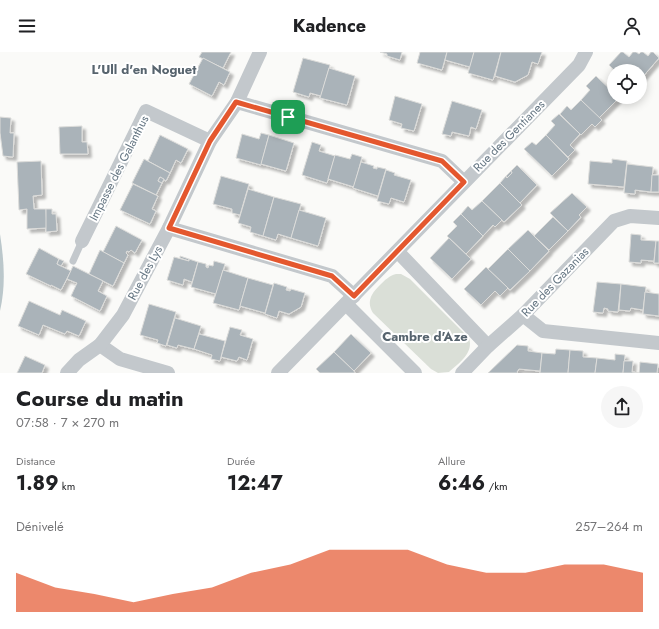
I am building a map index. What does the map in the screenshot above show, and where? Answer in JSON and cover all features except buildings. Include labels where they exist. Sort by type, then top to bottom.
[{"type":"street","name":"Rue des Lys","points":[[67,373],[79,360],[100,345],[123,315],[169,228],[210,141],[236,102],[260,52]]},
{"type":"street","name":"Rue des Gentianes","points":[[278,373],[579,66],[586,52]]},
{"type":"street","points":[[236,102],[442,161],[464,182]]},
{"type":"street","name":"Impasse des Galanthus","points":[[82,241],[146,111],[210,141]]},
{"type":"street","name":"Rue des Gazanias","points":[[462,373],[488,346],[523,315],[614,222],[630,216],[659,218]]},
{"type":"street","points":[[169,228],[332,276],[350,300],[415,373]]},
{"type":"street","points":[[398,252],[488,346]]},
{"type":"street","points":[[523,315],[544,331],[659,343]]},
{"type":"street","points":[[100,345],[120,359],[168,373]]},
{"type":"lane","points":[[73,261],[82,241]]},
{"type":"shaded area","points":[[0,234],[4,272],[0,311]]},
{"type":"shaded area","points":[[396,274],[401,274],[410,279],[469,338],[470,343],[468,353],[449,372],[438,373],[431,369],[373,313],[370,305],[372,294],[385,280]]},
{"type":"district","name":"L'Ull d'en Noguet","points":[[144,69]]},
{"type":"district","name":"Cambre d'Aze","points":[[425,336]]},
{"type":"route","points":[[236,102],[288,117],[442,161],[464,182],[354,296],[332,276],[169,228],[210,141],[236,102]]}]
